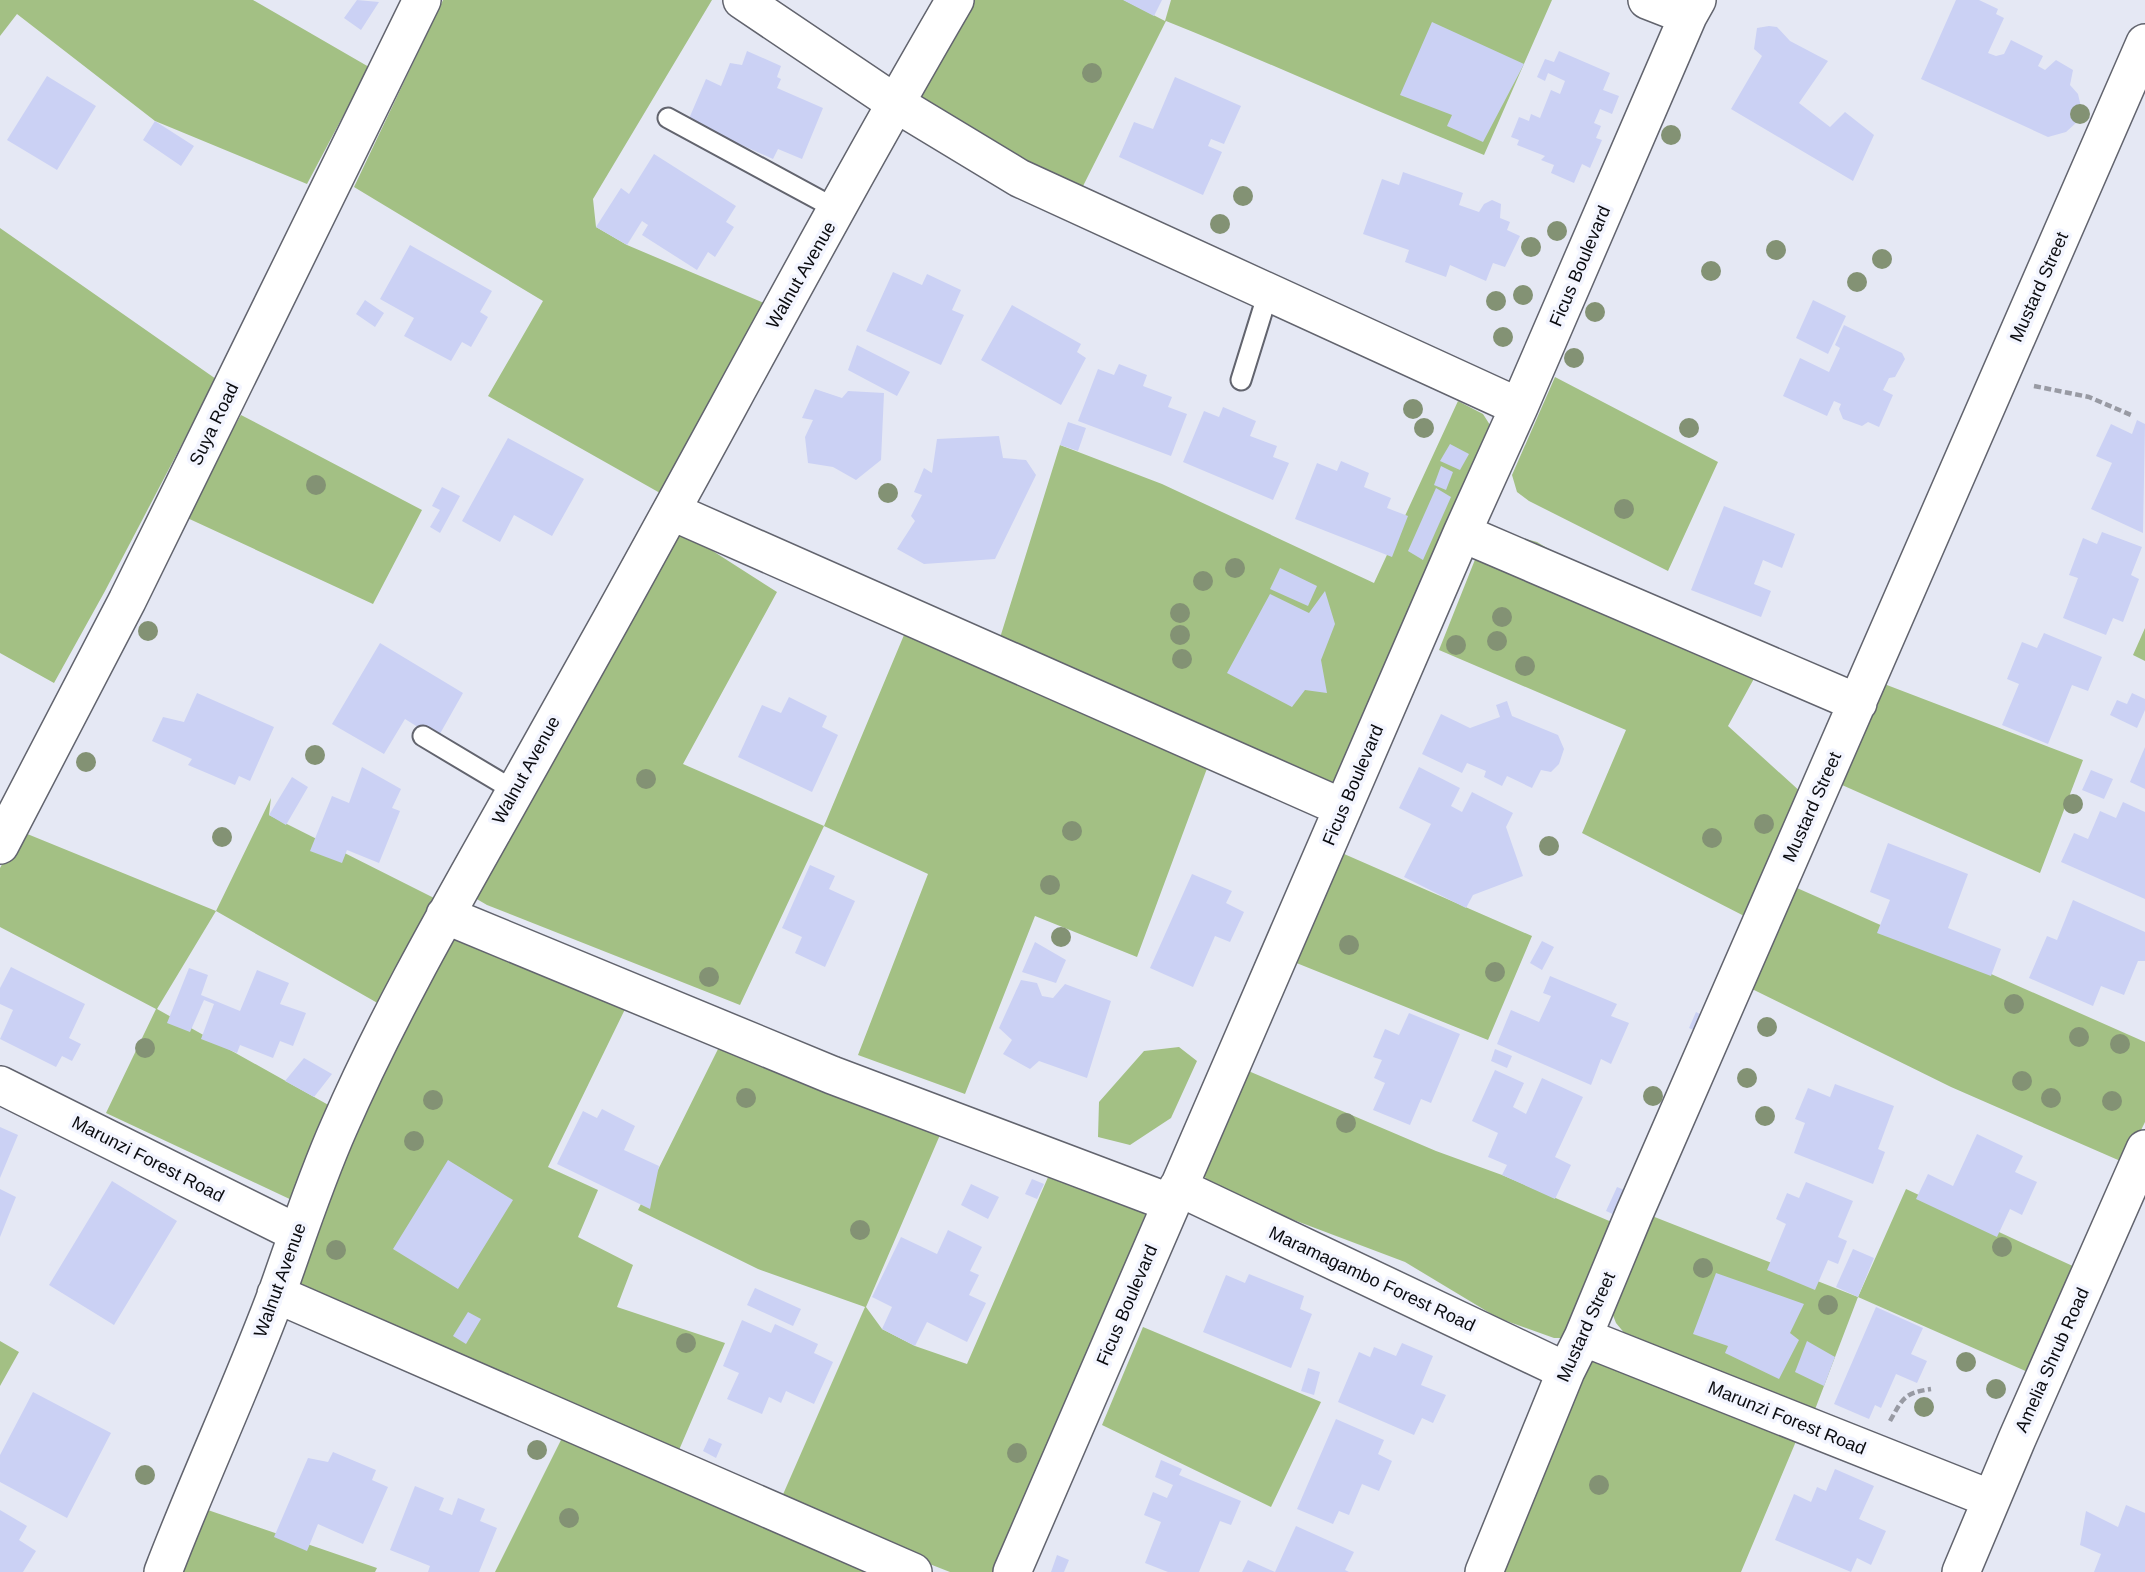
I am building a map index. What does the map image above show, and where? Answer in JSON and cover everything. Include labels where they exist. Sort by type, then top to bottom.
[{"type":"street","name":"Suya Road","points":[[0,845],[127,601],[422,0]]},
{"type":"street","points":[[742,0],[895,103],[1019,178],[1519,407]]},
{"type":"street","name":"Walnut Avenue","points":[[163,1572],[276,1294],[339,1127],[387,1025],[445,915],[671,511],[719,419],[955,0]]},
{"type":"street","points":[[1647,0],[1692,8]]},
{"type":"street","name":"Ficus Boulevard","points":[[1012,1572],[1692,8]]},
{"type":"street","name":"Mustard Street","points":[[1483,1572],[1639,1202],[2145,43]]},
{"type":"street","points":[[671,511],[1343,808]]},
{"type":"street","points":[[1462,533],[1858,703]]},
{"type":"street","name":"Maramagambo Forest Road","points":[[445,915],[832,1075],[1175,1195],[1566,1371]]},
{"type":"street","name":"Marunzi Forest Road","points":[[0,1085],[297,1233]]},
{"type":"street","name":"Amelia Shrub Road","points":[[1961,1572],[2145,1149]]},
{"type":"street","points":[[276,1294],[914,1572]]},
{"type":"street","name":"Marunzi Forest Road","points":[[1583,1337],[1991,1499]]},
{"type":"lane","points":[[668,118],[838,210]]},
{"type":"lane","points":[[1241,380],[1268,293]]},
{"type":"lane","points":[[423,736],[515,791]]},
{"type":"path","points":[[1999,380],[2089,397],[2131,415]]},
{"type":"path","points":[[1886,1428],[1903,1396],[1931,1389]]},
{"type":"green space","points":[[0,0],[253,0],[369,67],[307,184],[155,121],[17,14],[0,36]]},
{"type":"green space","points":[[443,0],[712,0],[593,199],[596,227],[627,245],[771,306],[660,493],[488,396],[543,301],[354,187]]},
{"type":"green space","points":[[965,0],[1124,0],[1165,21],[1171,0],[1552,0],[1484,155],[1166,21],[1078,196],[916,95]]},
{"type":"green space","points":[[0,228],[216,379],[54,683],[0,653]]},
{"type":"green space","points":[[1555,377],[1718,462],[1668,571],[1529,501],[1517,492],[1512,475]]},
{"type":"green space","points":[[1458,401],[1483,414],[1490,425],[1336,779],[1322,789],[999,641],[1060,445],[1162,484],[1374,583]]},
{"type":"green space","points":[[241,415],[422,510],[373,604],[183,516]]},
{"type":"green space","points":[[680,530],[777,592],[683,764],[824,826],[740,1005],[475,898]]},
{"type":"green space","points":[[1508,534],[1537,542],[1667,620],[1762,664],[1728,726],[1803,794],[1750,919],[1582,833],[1626,730],[1439,650],[1482,542]]},
{"type":"green space","points":[[2145,628],[2145,661],[2133,655]]},
{"type":"green space","points":[[904,635],[1017,685],[1209,763],[1137,957],[1035,916],[965,1094],[858,1055],[928,874],[824,826]]},
{"type":"green space","points":[[1879,682],[2083,760],[2040,873],[1842,785]]},
{"type":"green space","points":[[271,798],[269,815],[434,898],[381,1005],[216,911]]},
{"type":"green space","points":[[20,831],[216,911],[157,1009],[332,1107],[296,1202],[106,1113],[156,1009],[0,927],[0,868]]},
{"type":"green space","points":[[1335,850],[1532,936],[1488,1040],[1289,960]]},
{"type":"green space","points":[[1797,888],[2145,1042],[2145,1122],[2125,1163],[1951,1087],[1752,989]]},
{"type":"green space","points":[[451,924],[630,999],[548,1167],[598,1190],[578,1237],[633,1265],[617,1307],[725,1343],[676,1457],[307,1294],[299,1281],[367,1087]]},
{"type":"green space","points":[[723,1039],[943,1128],[866,1307],[882,1329],[915,1346],[967,1364],[1052,1168],[1141,1205],[1145,1215],[1070,1403],[998,1572],[950,1572],[881,1545],[781,1499],[865,1307],[758,1269],[638,1210]]},
{"type":"green space","points":[[1179,1047],[1197,1061],[1171,1118],[1130,1145],[1098,1137],[1099,1102],[1144,1051]]},
{"type":"green space","points":[[1239,1067],[1614,1223],[1567,1338],[1554,1338],[1498,1318],[1405,1262],[1214,1190],[1198,1167]]},
{"type":"green space","points":[[1906,1189],[2077,1268],[2030,1373],[1858,1297]]},
{"type":"green space","points":[[1652,1216],[1858,1297],[1814,1412],[1626,1335],[1616,1323],[1609,1305]]},
{"type":"green space","points":[[1143,1327],[1321,1402],[1271,1507],[1102,1425]]},
{"type":"green space","points":[[0,1341],[19,1352],[0,1386]]},
{"type":"green space","points":[[1593,1349],[1802,1427],[1741,1572],[1503,1572]]},
{"type":"green space","points":[[562,1438],[877,1572],[495,1572]]},
{"type":"green space","points":[[202,1508],[377,1568],[375,1572],[174,1572]]},
{"type":"building","points":[[357,0],[379,2],[361,30],[344,18]]},
{"type":"building","points":[[1123,0],[1162,0],[1154,16]]},
{"type":"building","points":[[1956,0],[1979,0],[1998,9],[1996,14],[2004,18],[1988,53],[1996,56],[2004,54],[2011,40],[2043,56],[2038,66],[2045,70],[2056,60],[2073,70],[2070,85],[2078,94],[2082,111],[2077,122],[2066,132],[2048,137],[1921,79]]},
{"type":"building","points":[[1432,22],[1524,64],[1483,142],[1447,126],[1452,115],[1400,95]]},
{"type":"building","points":[[1777,27],[1790,41],[1828,61],[1799,103],[1830,127],[1845,112],[1874,135],[1853,181],[1731,109],[1762,56],[1754,49],[1757,28]]},
{"type":"building","points":[[747,51],[781,66],[777,77],[781,79],[777,88],[823,108],[802,159],[778,149],[773,159],[688,121],[706,79],[721,86],[730,63],[742,65]]},
{"type":"building","points":[[1559,51],[1610,73],[1603,90],[1619,96],[1612,114],[1600,109],[1594,123],[1601,126],[1596,138],[1602,140],[1590,168],[1582,164],[1574,183],[1551,173],[1554,165],[1541,160],[1545,156],[1517,145],[1519,140],[1511,137],[1519,117],[1529,121],[1531,114],[1540,118],[1551,90],[1560,94],[1565,81],[1548,73],[1545,81],[1537,77],[1545,59],[1554,62]]},
{"type":"building","points":[[47,76],[96,106],[57,170],[7,140]]},
{"type":"building","points":[[1175,77],[1241,106],[1224,144],[1211,139],[1208,146],[1222,152],[1203,195],[1119,157],[1134,122],[1153,129]]},
{"type":"building","points":[[155,121],[194,146],[181,166],[143,140]]},
{"type":"building","points":[[654,154],[736,206],[726,222],[734,227],[715,257],[708,252],[697,270],[642,235],[648,225],[642,221],[627,245],[596,227],[621,188],[629,194]]},
{"type":"building","points":[[1403,172],[1463,193],[1459,205],[1479,212],[1484,204],[1492,200],[1501,204],[1500,218],[1510,222],[1507,230],[1520,236],[1505,267],[1493,263],[1486,281],[1450,265],[1446,277],[1405,262],[1409,250],[1363,234],[1382,179],[1399,185]]},
{"type":"building","points":[[410,245],[492,291],[480,312],[488,317],[471,347],[462,342],[451,361],[404,336],[414,318],[380,299]]},
{"type":"building","points":[[893,272],[922,285],[927,274],[961,290],[952,310],[964,315],[941,365],[866,331]]},
{"type":"building","points":[[365,300],[384,313],[375,327],[356,314]]},
{"type":"building","points":[[1813,300],[1846,316],[1828,354],[1796,338]]},
{"type":"building","points":[[1012,305],[1081,344],[1077,352],[1086,358],[1061,405],[981,360]]},
{"type":"building","points":[[1844,325],[1902,353],[1905,359],[1895,377],[1889,378],[1883,390],[1893,395],[1879,427],[1868,422],[1862,426],[1843,419],[1839,409],[1841,404],[1834,401],[1827,416],[1783,396],[1800,358],[1829,372],[1840,348],[1835,345]]},
{"type":"building","points":[[857,345],[910,372],[897,396],[848,370]]},
{"type":"building","points":[[1119,364],[1147,375],[1143,386],[1172,397],[1168,407],[1187,414],[1171,456],[1078,421],[1098,369],[1114,375]]},
{"type":"building","points":[[815,389],[842,398],[848,391],[884,393],[881,460],[856,480],[833,467],[808,463],[805,437],[813,420],[802,418]]},
{"type":"building","points":[[1223,407],[1256,421],[1250,436],[1277,446],[1273,457],[1289,463],[1273,500],[1183,462],[1204,411],[1219,417]]},
{"type":"building","points":[[2137,420],[2145,424],[2143,533],[2091,509],[2112,463],[2096,456],[2111,424],[2132,434]]},
{"type":"building","points":[[1068,422],[1086,428],[1078,451],[1060,445]]},
{"type":"building","points":[[999,436],[1003,458],[1026,460],[1036,475],[995,559],[924,564],[897,549],[915,521],[911,516],[922,495],[914,492],[924,468],[932,473],[937,439]]},
{"type":"building","points":[[508,438],[584,479],[552,536],[514,515],[500,542],[462,521]]},
{"type":"building","points":[[1450,444],[1469,454],[1460,470],[1440,461]]},
{"type":"building","points":[[1341,461],[1369,473],[1364,487],[1391,498],[1387,508],[1408,516],[1392,557],[1295,519],[1317,463],[1337,471]]},
{"type":"building","points":[[1441,466],[1453,472],[1446,490],[1434,485]]},
{"type":"building","points":[[442,487],[460,496],[440,533],[430,527],[440,510],[432,506]]},
{"type":"building","points":[[1436,488],[1451,497],[1423,560],[1408,551]]},
{"type":"building","points":[[1724,506],[1795,534],[1782,568],[1763,560],[1754,584],[1771,591],[1761,617],[1691,590]]},
{"type":"building","points":[[2102,532],[2142,547],[2131,575],[2139,579],[2123,622],[2113,618],[2106,635],[2063,618],[2078,578],[2069,575],[2083,538],[2097,544]]},
{"type":"building","points":[[1280,568],[1317,586],[1308,606],[1270,589]]},
{"type":"building","points":[[1325,591],[1335,624],[1321,660],[1327,693],[1305,690],[1292,707],[1227,673],[1270,594],[1309,613]]},
{"type":"building","points":[[2044,633],[2102,657],[2088,691],[2072,685],[2048,744],[2002,725],[2019,684],[2007,679],[2022,642],[2037,648]]},
{"type":"building","points":[[380,643],[463,693],[437,739],[405,719],[384,754],[332,724]]},
{"type":"building","points":[[197,693],[274,727],[250,781],[239,776],[235,785],[188,765],[192,759],[152,741],[163,717],[184,722]]},
{"type":"building","points":[[2132,693],[2145,699],[2145,710],[2137,728],[2110,715],[2117,700],[2127,704]]},
{"type":"building","points":[[789,697],[827,716],[822,727],[838,735],[812,792],[738,757],[762,705],[781,713]]},
{"type":"building","points":[[1507,701],[1512,716],[1558,735],[1564,749],[1559,764],[1551,772],[1541,770],[1532,788],[1507,776],[1502,786],[1484,777],[1486,771],[1467,763],[1462,773],[1422,754],[1441,714],[1470,728],[1500,717],[1496,705]]},
{"type":"building","points":[[2145,747],[2145,789],[2130,782]]},
{"type":"building","points":[[362,767],[401,789],[392,808],[400,811],[379,863],[347,850],[342,863],[310,851],[332,796],[349,803]]},
{"type":"building","points":[[1419,767],[1460,788],[1451,806],[1462,812],[1472,792],[1513,813],[1506,827],[1523,876],[1473,895],[1466,908],[1404,877],[1431,824],[1399,808]]},
{"type":"building","points":[[2091,770],[2113,779],[2104,799],[2082,790]]},
{"type":"building","points":[[292,777],[308,787],[286,825],[269,815]]},
{"type":"building","points":[[2123,802],[2145,812],[2145,899],[2061,862],[2074,833],[2088,839],[2100,811],[2116,818]]},
{"type":"building","points":[[1888,843],[1968,874],[1948,928],[2001,949],[1991,976],[1877,933],[1890,900],[1870,892]]},
{"type":"building","points":[[810,865],[835,876],[829,889],[855,901],[825,967],[795,953],[802,937],[782,928]]},
{"type":"building","points":[[1192,874],[1232,891],[1226,903],[1244,912],[1230,942],[1215,936],[1193,987],[1150,968]]},
{"type":"building","points":[[2073,900],[2145,932],[2145,961],[2138,961],[2124,995],[2101,986],[2093,1006],[2029,978],[2047,936],[2057,940]]},
{"type":"building","points":[[1542,941],[1554,947],[1542,970],[1530,963]]},
{"type":"building","points":[[1035,942],[1066,960],[1056,983],[1022,972]]},
{"type":"building","points":[[11,967],[85,1004],[69,1038],[81,1044],[72,1061],[62,1056],[56,1067],[0,1039],[13,1010],[0,1004],[0,988]]},
{"type":"building","points":[[189,968],[208,975],[201,995],[240,1011],[257,970],[289,983],[280,1004],[306,1013],[293,1046],[280,1041],[273,1058],[240,1045],[237,1053],[201,1039],[214,1004],[204,1000],[190,1032],[167,1023]]},
{"type":"building","points":[[1550,976],[1617,1004],[1611,1016],[1629,1023],[1611,1064],[1601,1059],[1591,1085],[1497,1044],[1511,1010],[1539,1022],[1551,996],[1543,993]]},
{"type":"building","points":[[1021,980],[1037,983],[1042,996],[1053,998],[1065,984],[1111,1001],[1087,1078],[1039,1061],[1030,1069],[1003,1054],[1012,1040],[999,1028]]},
{"type":"building","points":[[1696,1012],[1706,1017],[1698,1032],[1689,1028]]},
{"type":"building","points":[[1409,1013],[1460,1034],[1431,1103],[1421,1099],[1410,1125],[1373,1110],[1385,1083],[1374,1078],[1382,1060],[1373,1057],[1385,1029],[1399,1035]]},
{"type":"building","points":[[1495,1049],[1512,1056],[1507,1068],[1491,1061]]},
{"type":"building","points":[[304,1058],[332,1074],[314,1097],[285,1081]]},
{"type":"building","points":[[1495,1070],[1524,1083],[1513,1107],[1526,1114],[1542,1078],[1583,1097],[1555,1157],[1571,1165],[1555,1199],[1502,1175],[1507,1165],[1488,1157],[1498,1133],[1472,1121]]},
{"type":"building","points":[[1835,1084],[1894,1106],[1878,1149],[1885,1152],[1873,1184],[1794,1153],[1805,1123],[1795,1119],[1808,1088],[1830,1097]]},
{"type":"building","points":[[602,1109],[635,1126],[624,1150],[659,1166],[650,1209],[557,1164],[583,1111],[597,1118]]},
{"type":"building","points":[[0,1127],[18,1135],[0,1178]]},
{"type":"building","points":[[1977,1134],[2023,1156],[2015,1172],[2037,1182],[2022,1215],[2010,1209],[1997,1237],[1916,1199],[1928,1174],[1953,1186]]},
{"type":"building","points":[[448,1160],[513,1200],[458,1289],[393,1249]]},
{"type":"building","points":[[1032,1179],[1044,1184],[1037,1199],[1025,1194]]},
{"type":"building","points":[[112,1181],[177,1221],[114,1325],[49,1285]]},
{"type":"building","points":[[1806,1182],[1853,1201],[1838,1237],[1847,1241],[1838,1264],[1828,1260],[1815,1290],[1767,1270],[1786,1224],[1776,1219],[1787,1193],[1799,1198]]},
{"type":"building","points":[[971,1184],[999,1197],[988,1219],[961,1205]]},
{"type":"building","points":[[1617,1187],[1627,1191],[1617,1216],[1606,1211]]},
{"type":"building","points":[[0,1189],[16,1197],[0,1237]]},
{"type":"building","points":[[948,1230],[982,1247],[970,1271],[979,1275],[969,1295],[986,1303],[967,1342],[927,1322],[915,1346],[882,1329],[892,1307],[872,1297],[901,1237],[937,1254]]},
{"type":"building","points":[[1853,1249],[1874,1258],[1858,1297],[1836,1287]]},
{"type":"building","points":[[1716,1273],[1804,1304],[1790,1333],[1799,1340],[1779,1379],[1725,1353],[1728,1346],[1693,1334]]},
{"type":"building","points":[[1249,1274],[1304,1296],[1300,1309],[1312,1314],[1291,1368],[1203,1332],[1226,1275],[1245,1283]]},
{"type":"building","points":[[755,1288],[801,1309],[793,1326],[747,1305]]},
{"type":"building","points":[[1876,1307],[1923,1328],[1911,1354],[1927,1361],[1917,1383],[1896,1374],[1881,1408],[1875,1405],[1869,1419],[1834,1404]]},
{"type":"building","points":[[468,1312],[481,1319],[466,1344],[453,1336]]},
{"type":"building","points":[[742,1320],[771,1333],[775,1324],[818,1344],[814,1353],[833,1362],[814,1404],[786,1391],[781,1403],[769,1397],[762,1414],[727,1399],[739,1373],[723,1366]]},
{"type":"building","points":[[1807,1341],[1835,1357],[1824,1386],[1795,1372]]},
{"type":"building","points":[[1402,1343],[1433,1356],[1421,1385],[1446,1395],[1433,1423],[1422,1418],[1414,1435],[1338,1402],[1359,1352],[1370,1357],[1374,1347],[1396,1356]]},
{"type":"building","points":[[1308,1368],[1320,1372],[1314,1395],[1301,1391]]},
{"type":"building","points":[[33,1392],[111,1433],[67,1518],[0,1482],[0,1455]]},
{"type":"building","points":[[1336,1419],[1384,1440],[1378,1454],[1392,1461],[1379,1491],[1362,1484],[1349,1515],[1339,1511],[1333,1524],[1297,1509]]},
{"type":"building","points":[[709,1438],[722,1444],[716,1458],[703,1451]]},
{"type":"building","points":[[333,1452],[376,1470],[372,1480],[388,1487],[363,1544],[318,1524],[307,1551],[274,1537],[308,1458],[328,1462]]},
{"type":"building","points":[[1161,1460],[1182,1469],[1179,1475],[1241,1501],[1231,1525],[1220,1521],[1199,1572],[1168,1572],[1145,1563],[1161,1522],[1144,1515],[1153,1492],[1167,1498],[1173,1485],[1155,1477]]},
{"type":"building","points":[[1835,1469],[1874,1486],[1859,1519],[1886,1531],[1871,1565],[1857,1558],[1851,1572],[1775,1540],[1794,1494],[1811,1502],[1817,1487],[1826,1491]]},
{"type":"building","points":[[415,1486],[444,1498],[439,1510],[452,1515],[458,1498],[485,1509],[480,1521],[497,1528],[479,1572],[428,1572],[430,1566],[390,1550]]},
{"type":"building","points":[[2126,1505],[2145,1513],[2145,1572],[2094,1572],[2101,1554],[2080,1545],[2086,1511],[2118,1527]]},
{"type":"building","points":[[0,1510],[27,1526],[19,1540],[36,1551],[23,1572],[0,1572]]},
{"type":"building","points":[[1296,1526],[1354,1552],[1345,1570],[1349,1572],[1275,1572]]},
{"type":"building","points":[[1057,1555],[1069,1560],[1064,1572],[1051,1572]]},
{"type":"building","points":[[1248,1560],[1275,1572],[1242,1572]]}]
